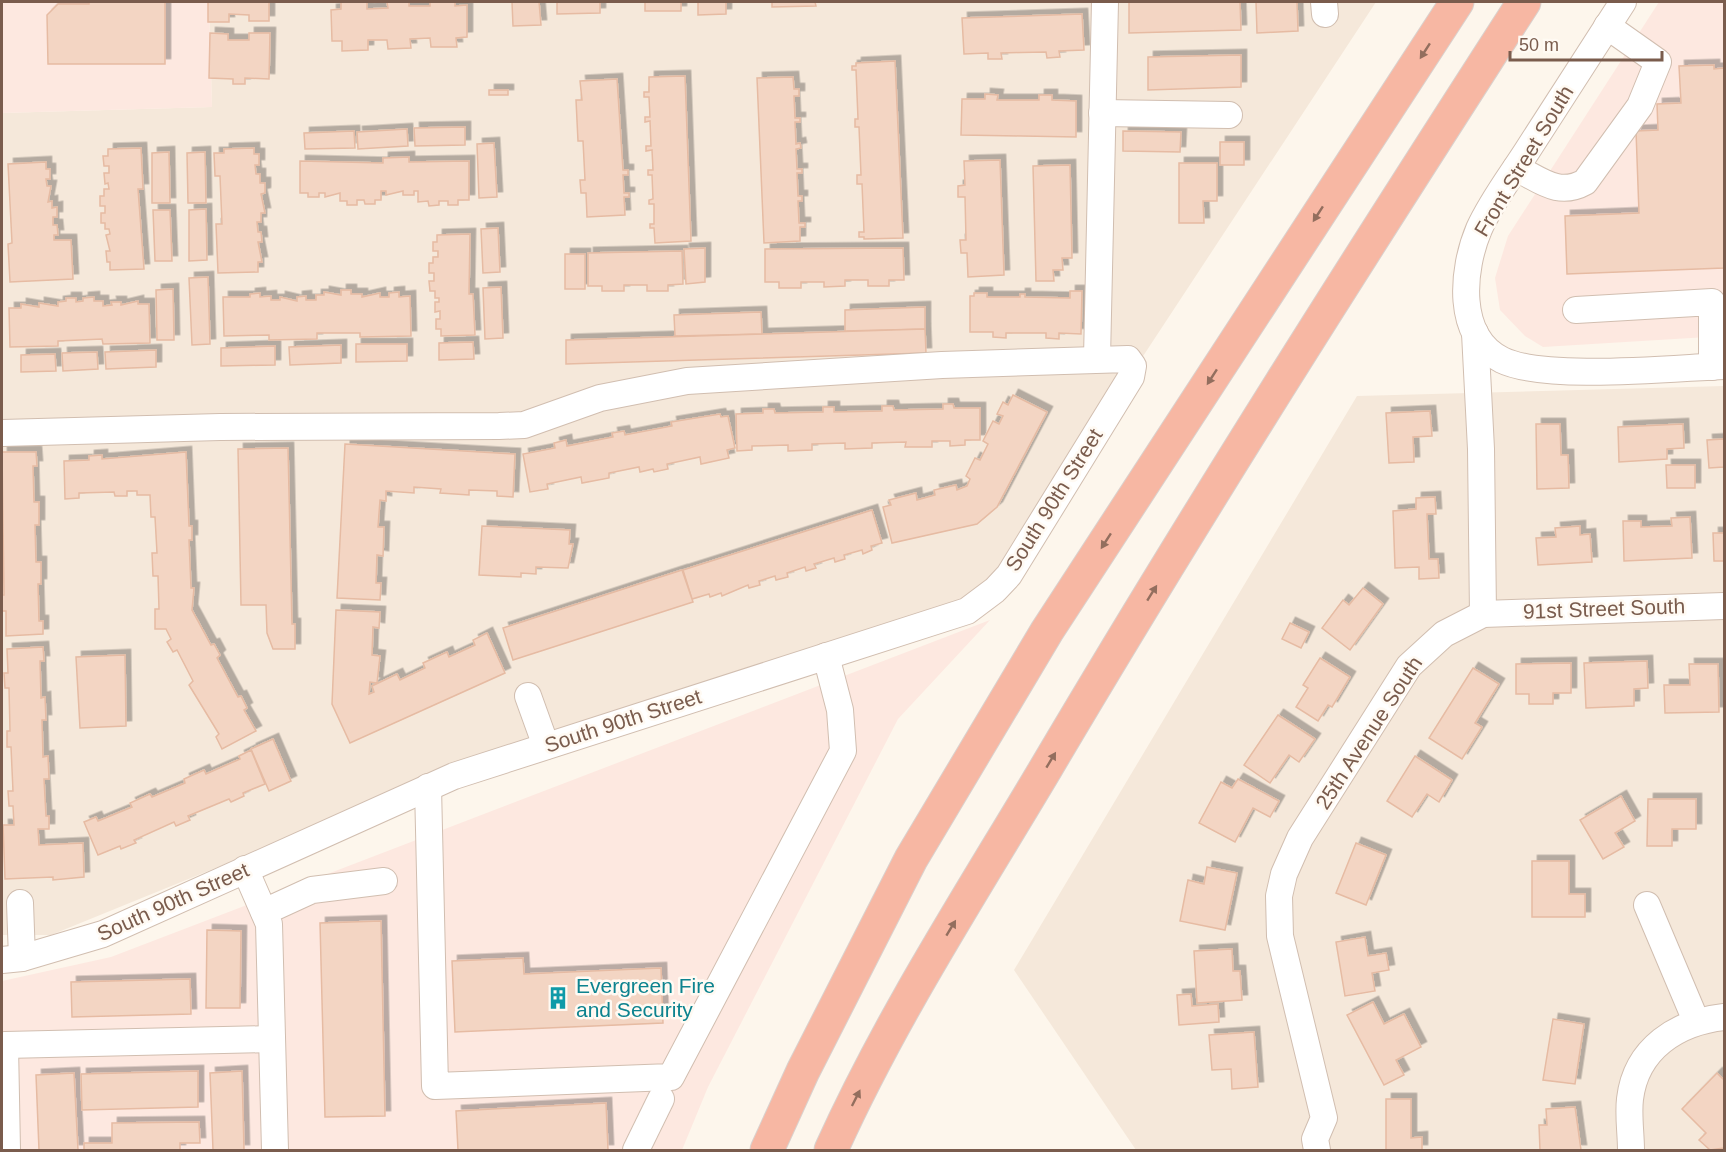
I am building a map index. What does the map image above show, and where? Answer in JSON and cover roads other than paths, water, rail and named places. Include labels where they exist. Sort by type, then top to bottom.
[{"type":"highway","points":[[767,1150],[803,1071],[911,859],[1047,631],[1457,2]]},
{"type":"highway","points":[[831,1150],[901,1013],[1086,701],[1408,181],[1524,2]]},
{"type":"highway","points":[[749,1150],[803,1071]]},
{"type":"street","points":[[2,433],[220,427],[524,425],[600,398],[687,381],[1098,358],[1105,2]]},
{"type":"street","name":"Front Street South","points":[[1475,333],[1467,307],[1466,291],[1474,244],[1480,227],[1623,2]]},
{"type":"street","points":[[1516,168],[1559,190],[1574,188],[1584,182],[1640,106],[1658,62],[1608,26]]},
{"type":"street","points":[[1102,113],[1229,115]]},
{"type":"street","points":[[1475,333],[1492,354],[1514,364],[1536,368],[1626,370],[1718,367],[1712,302],[1576,310]]},
{"type":"street","points":[[1475,333],[1481,449],[1483,614]]},
{"type":"street","name":"South 90th Street","points":[[12,959],[103,934],[454,776],[967,611],[995,590],[1009,575],[1131,377],[1133,366],[1128,359],[1098,358]]},
{"type":"street","name":"91st Street South","points":[[1483,614],[1725,606]]},
{"type":"street","name":"25th Avenue South","points":[[1317,1150],[1315,1139],[1324,1118],[1280,936],[1278,906],[1284,874],[1300,838],[1409,666],[1444,634],[1483,614]]},
{"type":"street","points":[[428,787],[435,1086],[671,1077],[843,751],[840,710],[826,656]]},
{"type":"street","points":[[528,696],[546,746]]},
{"type":"street","points":[[245,869],[269,924],[275,1150]]},
{"type":"street","points":[[264,912],[312,890],[384,881]]},
{"type":"street","points":[[12,959],[20,903]]},
{"type":"street","points":[[1647,905],[1696,1021]]},
{"type":"street","points":[[1631,1150],[1630,1099],[1636,1077],[1656,1045],[1675,1030],[1696,1021],[1725,1017]]},
{"type":"street","points":[[7,1150],[5,1046],[272,1039]]},
{"type":"street","points":[[636,1150],[661,1098]]},
{"type":"place","name":"Evergreen Fire and Security","points":[[558,998]]}]
